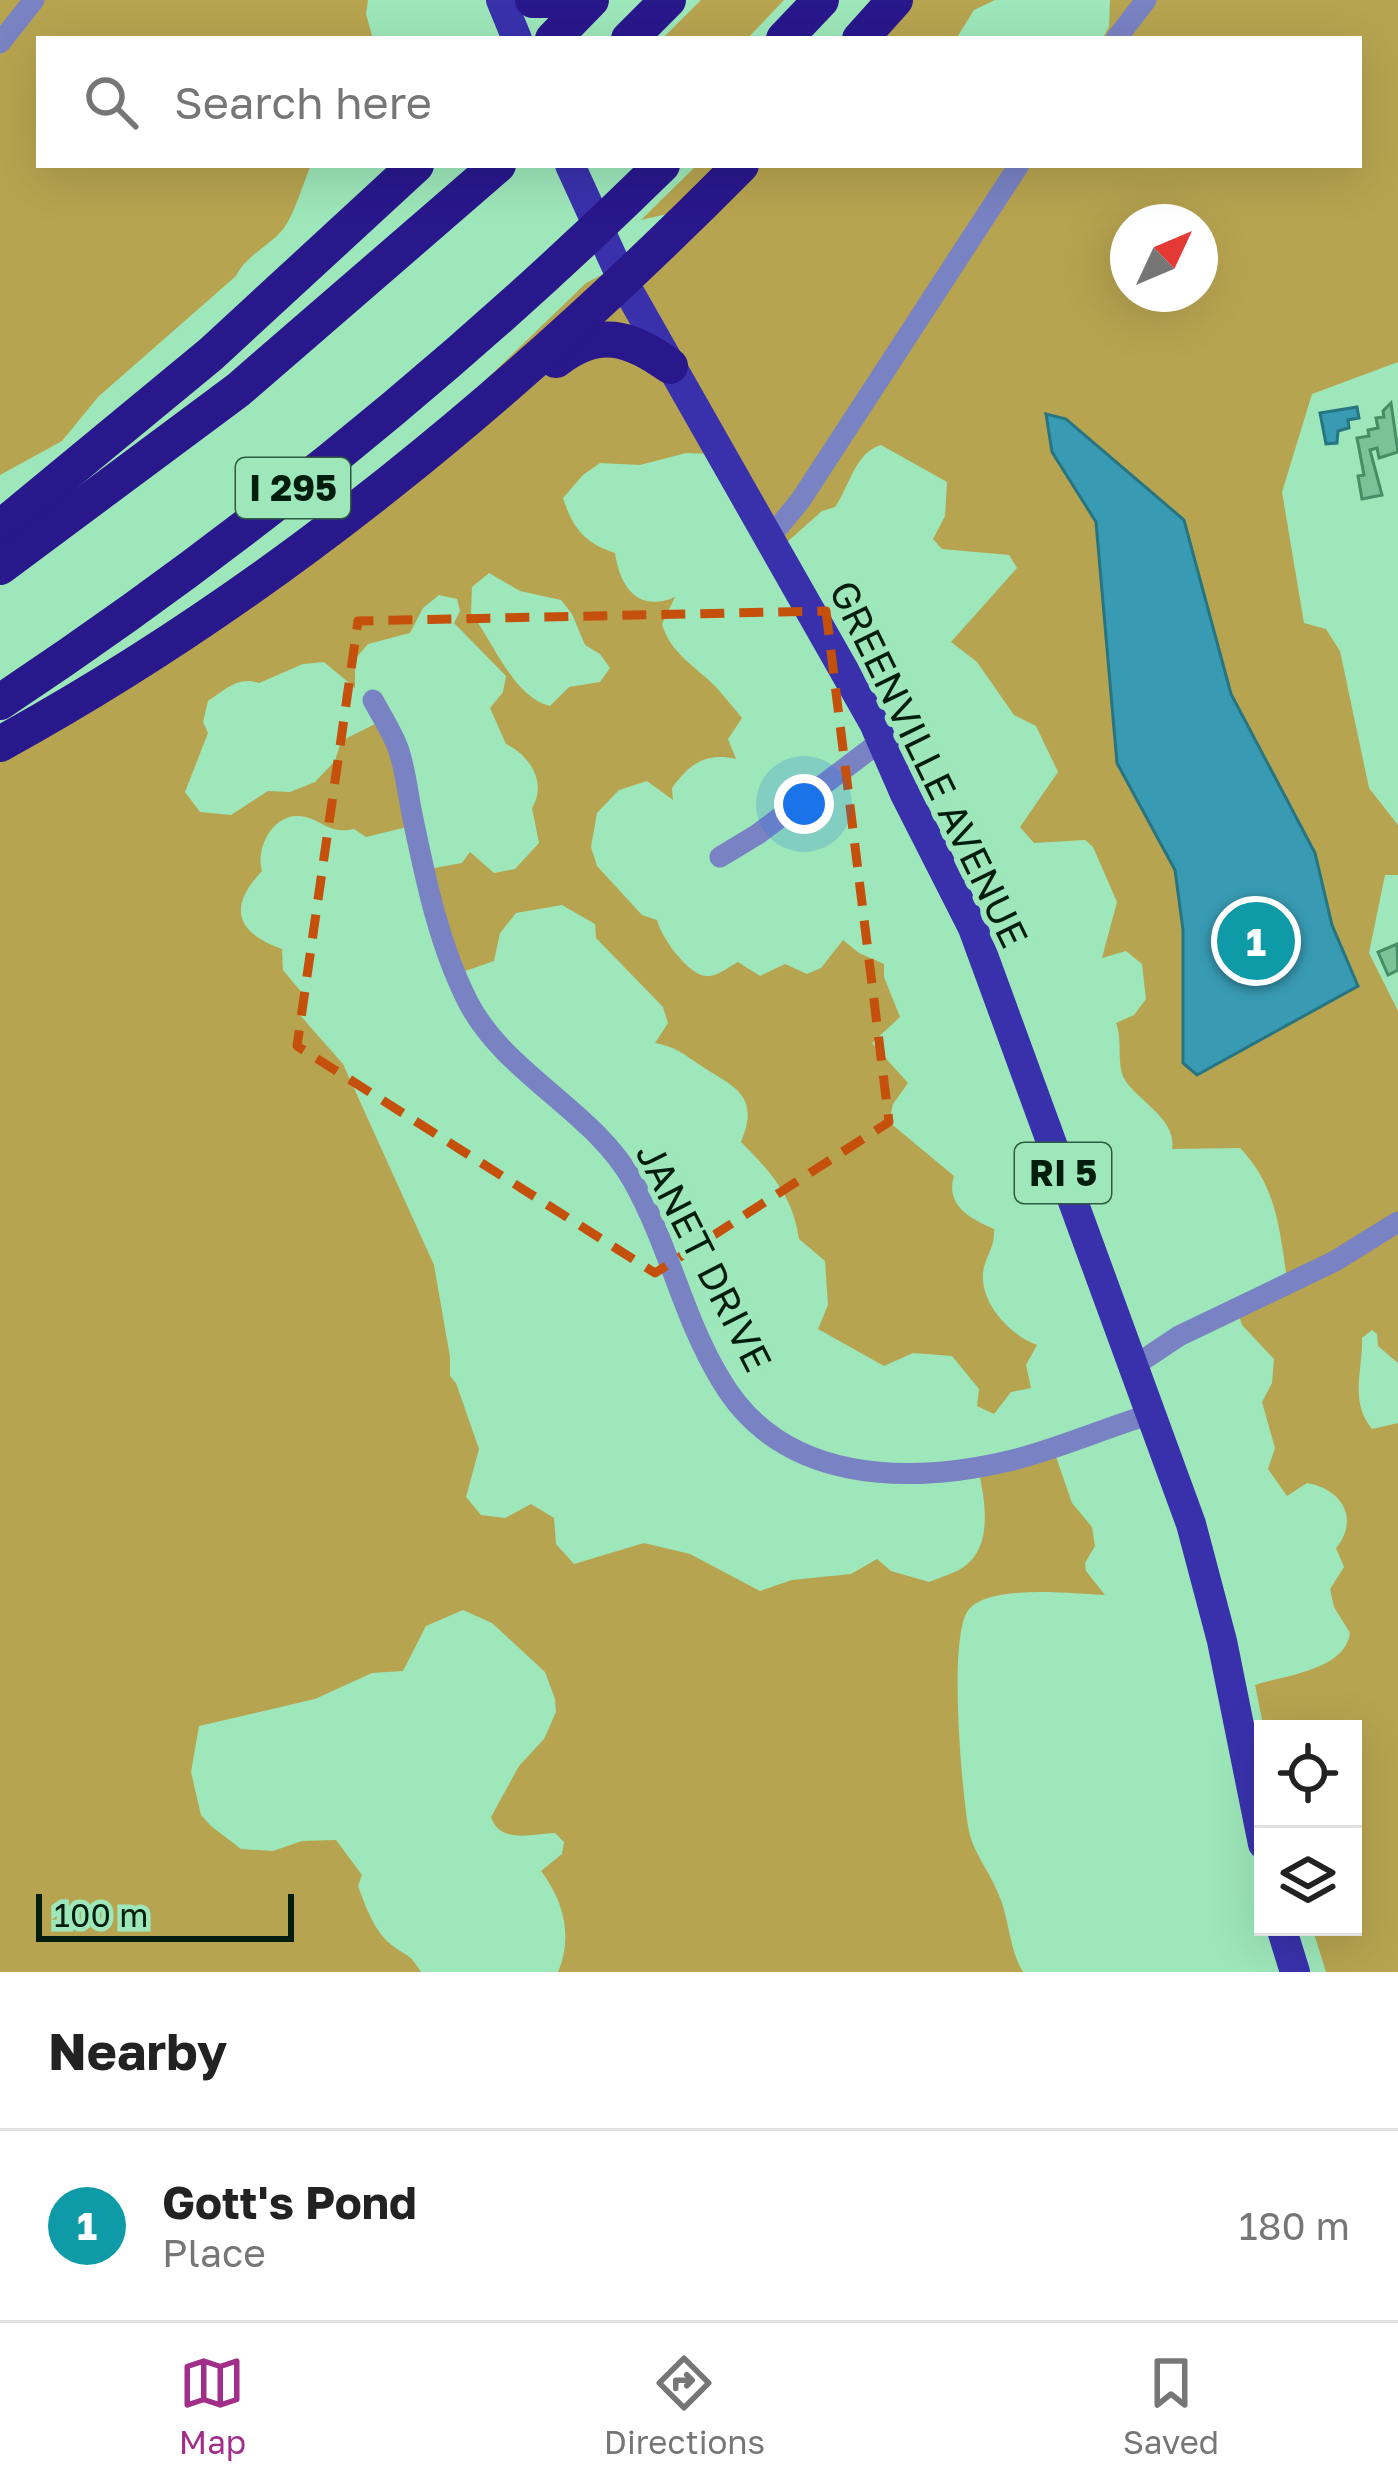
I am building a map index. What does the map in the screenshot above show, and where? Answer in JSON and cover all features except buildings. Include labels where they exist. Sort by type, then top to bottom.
[{"type":"highway","points":[[533,0],[567,0]]},
{"type":"highway","points":[[556,36],[591,0]]},
{"type":"highway","points":[[632,36],[668,0]]},
{"type":"highway","points":[[787,36],[820,0]]},
{"type":"highway","points":[[863,36],[895,0]]},
{"type":"highway","points":[[0,528],[211,355],[413,168]]},
{"type":"highway","name":"I 295","points":[[0,567],[255,377],[495,168]]},
{"type":"highway","name":"I 295","points":[[0,702],[271,506],[445,363],[659,168]]},
{"type":"highway","points":[[0,744],[207,620],[350,515],[623,283],[738,168]]},
{"type":"highway","points":[[478,410],[518,392],[586,341],[623,341],[670,367]]},
{"type":"main road","points":[[500,0],[516,36]]},
{"type":"main road","name":"GREENVILLE AVENUE","points":[[570,168],[623,283],[837,653],[973,928],[1134,1366],[1210,1594],[1260,1828]]},
{"type":"main road","points":[[1284,1936],[1295,1972]]},
{"type":"street","points":[[0,43],[34,0]]},
{"type":"street","points":[[1118,36],[1146,0]]},
{"type":"street","points":[[770,537],[800,501],[1017,168]]},
{"type":"street","name":"JANET DRIVE","points":[[373,700],[398,747],[427,886],[469,1004],[483,1027],[615,1153],[652,1217],[700,1341],[722,1383],[761,1430],[812,1458],[845,1469],[895,1475],[952,1472],[1017,1459],[1151,1414]]},
{"type":"street","points":[[720,856],[758,834],[881,741]]},
{"type":"street","points":[[1134,1366],[1179,1336],[1335,1261],[1398,1222]]},
{"type":"highlighted area","points":[[826,611],[889,1122],[655,1273],[297,1046],[358,621]]},
{"type":"shaded area","points":[[0,0],[368,0],[372,36],[36,36],[36,168],[310,168],[292,214],[278,235],[98,397],[62,441],[0,475]]},
{"type":"shaded area","points":[[701,0],[784,0],[750,36],[665,36]]},
{"type":"shaded area","points":[[890,0],[995,0],[974,10],[958,36],[859,36]]},
{"type":"shaded area","points":[[1110,0],[1398,0],[1398,362],[1312,394],[1282,492],[1304,623],[1326,629],[1340,651],[1369,788],[1398,825],[1398,875],[1385,875],[1369,953],[1398,1011],[1398,1363],[1378,1346],[1372,1330],[1362,1338],[1359,1385],[1361,1408],[1372,1429],[1398,1423],[1398,1972],[1326,1972],[1315,1936],[1362,1936],[1362,1720],[1262,1720],[1255,1685],[1326,1663],[1346,1645],[1350,1633],[1334,1607],[1330,1589],[1344,1567],[1336,1548],[1347,1526],[1344,1507],[1330,1492],[1307,1483],[1287,1496],[1268,1469],[1275,1448],[1262,1402],[1272,1383],[1274,1359],[1242,1325],[1237,1309],[1283,1282],[1286,1272],[1274,1206],[1261,1176],[1240,1148],[1172,1149],[1163,1120],[1125,1080],[1116,1023],[1134,1015],[1146,999],[1142,964],[1126,951],[1102,958],[1117,902],[1093,847],[1085,840],[1034,843],[1020,827],[1058,772],[1036,726],[1014,715],[977,662],[951,642],[1017,568],[1009,555],[942,549],[933,539],[945,516],[947,482],[881,445],[859,463],[835,507],[822,511],[786,543],[712,454],[686,453],[640,465],[600,463],[563,498],[582,533],[615,553],[621,576],[633,594],[651,602],[675,597],[662,624],[666,634],[742,718],[728,739],[736,759],[716,757],[692,766],[672,788],[673,800],[647,781],[619,790],[597,813],[591,847],[597,866],[642,915],[657,920],[678,956],[702,975],[713,975],[738,962],[760,976],[785,964],[807,974],[821,968],[843,940],[884,964],[884,977],[900,1017],[872,1043],[908,1083],[893,1104],[889,1122],[954,1176],[953,1195],[962,1210],[994,1229],[984,1267],[985,1291],[1006,1324],[1037,1345],[1026,1365],[1031,1388],[1011,1392],[994,1414],[977,1406],[979,1389],[952,1356],[913,1353],[884,1366],[818,1329],[828,1305],[825,1261],[799,1239],[792,1210],[779,1186],[741,1142],[748,1112],[745,1101],[731,1085],[686,1056],[655,1043],[668,1023],[663,1007],[596,938],[595,924],[562,905],[516,913],[500,933],[494,961],[451,976],[423,870],[462,863],[470,852],[494,873],[515,869],[539,843],[532,808],[538,790],[534,771],[506,744],[490,708],[503,692],[506,676],[454,623],[460,611],[457,599],[439,595],[423,608],[410,633],[368,644],[355,659],[355,688],[324,662],[303,664],[259,683],[238,683],[208,701],[203,722],[208,733],[185,792],[200,812],[231,815],[268,791],[290,792],[315,782],[335,761],[341,741],[377,723],[390,747],[407,827],[366,837],[354,829],[337,830],[307,817],[281,821],[264,844],[262,871],[244,896],[242,917],[254,935],[282,949],[283,970],[302,993],[299,1014],[343,1064],[434,1265],[450,1376],[479,1449],[466,1497],[481,1515],[505,1518],[531,1504],[554,1518],[556,1544],[574,1564],[644,1543],[690,1554],[760,1591],[792,1580],[851,1574],[877,1559],[891,1571],[929,1582],[965,1566],[980,1547],[985,1522],[979,1473],[1054,1451],[1072,1503],[1092,1527],[1095,1546],[1085,1563],[1086,1571],[1105,1595],[1034,1592],[982,1601],[970,1608],[959,1646],[958,1712],[968,1826],[1002,1903],[1023,1972],[558,1972],[565,1946],[564,1920],[541,1871],[562,1854],[564,1842],[555,1833],[509,1834],[491,1817],[519,1766],[544,1739],[556,1712],[555,1699],[545,1672],[492,1623],[463,1610],[426,1626],[403,1671],[372,1673],[315,1699],[199,1726],[191,1772],[201,1815],[241,1849],[273,1851],[302,1841],[336,1840],[362,1875],[358,1886],[376,1926],[421,1972],[0,1972],[0,756],[427,437],[586,283],[625,263],[724,168],[1362,168],[1362,36],[1104,36],[1109,27]],"holes":[[[489,573],[520,591],[561,600],[585,645],[610,668],[600,682],[569,687],[550,706],[525,692],[505,667],[471,613],[472,587]]]},
{"type":"shaded area","points":[[694,168],[716,168],[671,213],[641,220]]},
{"type":"water","points":[[1357,407],[1359,418],[1348,420],[1349,428],[1338,431],[1337,443],[1326,444],[1320,413]]},
{"type":"water","points":[[1046,414],[1066,419],[1184,520],[1231,694],[1315,853],[1332,925],[1358,986],[1197,1075],[1183,1063],[1183,930],[1175,870],[1117,763],[1096,522],[1052,452]]},
{"type":"place","name":"Gott's Pond","points":[[1256,941]]}]
